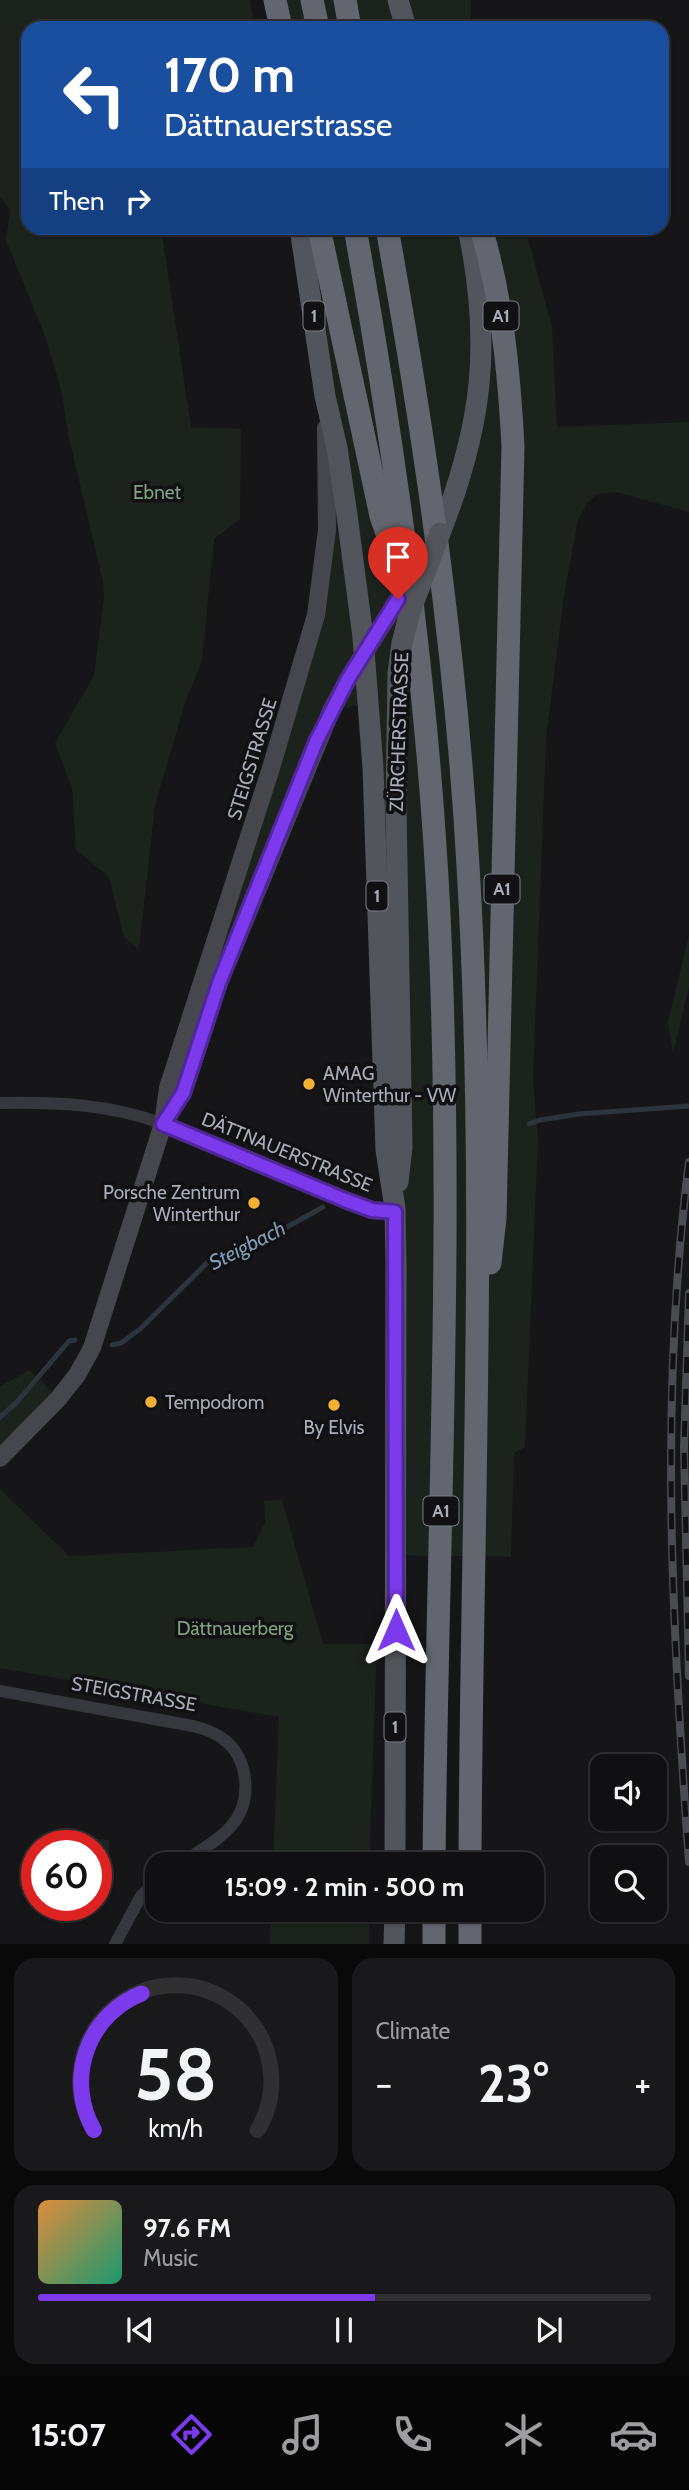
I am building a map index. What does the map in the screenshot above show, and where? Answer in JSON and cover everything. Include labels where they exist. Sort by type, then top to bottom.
[{"type":"highway","points":[[275,0],[280,21]]},
{"type":"highway","points":[[312,0],[316,21]]},
{"type":"highway","points":[[345,0],[349,21]]},
{"type":"highway","name":"A1","points":[[321,235],[381,516],[414,608]]},
{"type":"highway","name":"A1","points":[[356,235],[388,424],[414,608],[434,826],[443,1043],[445,1274],[435,1852]]},
{"type":"highway","name":"A1","points":[[388,235],[435,519],[463,790],[475,1042],[477,1371],[470,1852]]},
{"type":"highway","name":"A1","points":[[477,1371],[495,1218],[513,486],[507,364],[494,274],[483,235]]},
{"type":"highway","points":[[434,1922],[434,1944]]},
{"type":"highway","points":[[470,1922],[470,1944]]},
{"type":"main road","points":[[265,0],[269,21]]},
{"type":"main road","points":[[398,0],[404,21]]},
{"type":"main road","name":"ZÜRCHERSTRASSE","points":[[301,235],[325,397],[337,447],[348,515],[369,703],[386,1150],[395,1210]]},
{"type":"main road","name":"ZÜRCHERSTRASSE","points":[[395,1852],[395,1210],[402,1147],[396,806],[398,673],[400,650],[410,612],[460,481],[476,420],[481,376],[479,299],[469,235]]},
{"type":"main road","name":"STEIGSTRASSE","points":[[0,1458],[58,1399],[77,1375],[92,1348],[163,1124],[168,1088],[267,782],[316,614],[327,530],[325,397]]},
{"type":"main road","name":"STEIGSTRASSE","points":[[163,1124],[183,1093],[223,972],[331,711],[348,679],[440,533]]},
{"type":"main road","name":"DÄTTNAUERSTRASSE","points":[[163,1124],[345,1200],[372,1210],[395,1210]]},
{"type":"main road","points":[[394,1922],[394,1944]]},
{"type":"street","name":"DÄTTNAUERSTRASSE","points":[[0,1103],[75,1104],[113,1110],[163,1124]]},
{"type":"street","name":"STEIGSTRASSE","points":[[0,1691],[193,1726],[212,1732],[227,1742],[243,1769],[245,1785],[242,1807],[231,1827],[197,1852]]},
{"type":"street","points":[[115,1944],[145,1892]]},
{"type":"green space","name":"Ebnet","points":[[0,0],[250,0],[253,21],[21,21],[21,235],[162,235],[191,427],[241,429],[240,519],[214,539],[202,660],[184,706],[155,805],[139,949],[124,937],[109,877],[76,850],[72,788],[55,743],[94,676],[104,598],[103,581],[69,438],[61,389],[45,336],[6,240],[10,209],[0,197]]},
{"type":"green space","points":[[265,0],[471,0],[471,21],[269,21]]},
{"type":"green space","points":[[301,235],[527,235],[552,327],[557,427],[689,422],[689,512],[616,492],[597,494],[587,503],[578,520],[564,595],[546,738],[533,1079],[538,1139],[525,1447],[514,1453],[511,1557],[396,1555],[368,703],[330,711],[227,962],[209,968],[306,652],[328,496]]},
{"type":"green space","points":[[689,935],[689,987],[673,1053],[668,1022]]},
{"type":"green space","points":[[30,1370],[58,1399],[0,1458],[0,1386]]},
{"type":"green space","name":"Dättnauerberg","points":[[0,1489],[69,1556],[253,1547],[265,1522],[264,1501],[282,1500],[323,1644],[377,1644],[369,1852],[273,1852],[279,1717],[0,1668]]},
{"type":"green space","points":[[271,1922],[369,1922],[369,1944],[270,1944]]},
{"type":"waterway","name":"Steigbach","points":[[529,1124],[579,1114],[689,1106]]},
{"type":"waterway","name":"Steigbach","points":[[112,1345],[121,1343],[140,1329],[207,1263],[287,1227],[323,1207]]},
{"type":"waterway","name":"Steigbach","points":[[0,1417],[16,1403],[69,1341],[75,1340]]},
{"type":"railway","points":[[689,1162],[674,1336],[671,1424],[674,1599],[689,1862]]},
{"type":"railway","points":[[689,1293],[684,1448],[689,1676]]},
{"type":"place","name":"AMAG Winterthur - VW","points":[[309,1084]]},
{"type":"place","name":"Porsche Zentrum Winterthur","points":[[254,1203]]},
{"type":"place","name":"Tempodrom","points":[[151,1402]]},
{"type":"place","name":"By Elvis","points":[[334,1405]]},
{"type":"route","points":[[396,1630],[395,1212],[372,1210],[345,1200],[163,1124],[183,1093],[219,983],[316,742],[348,679],[398,599]]}]
